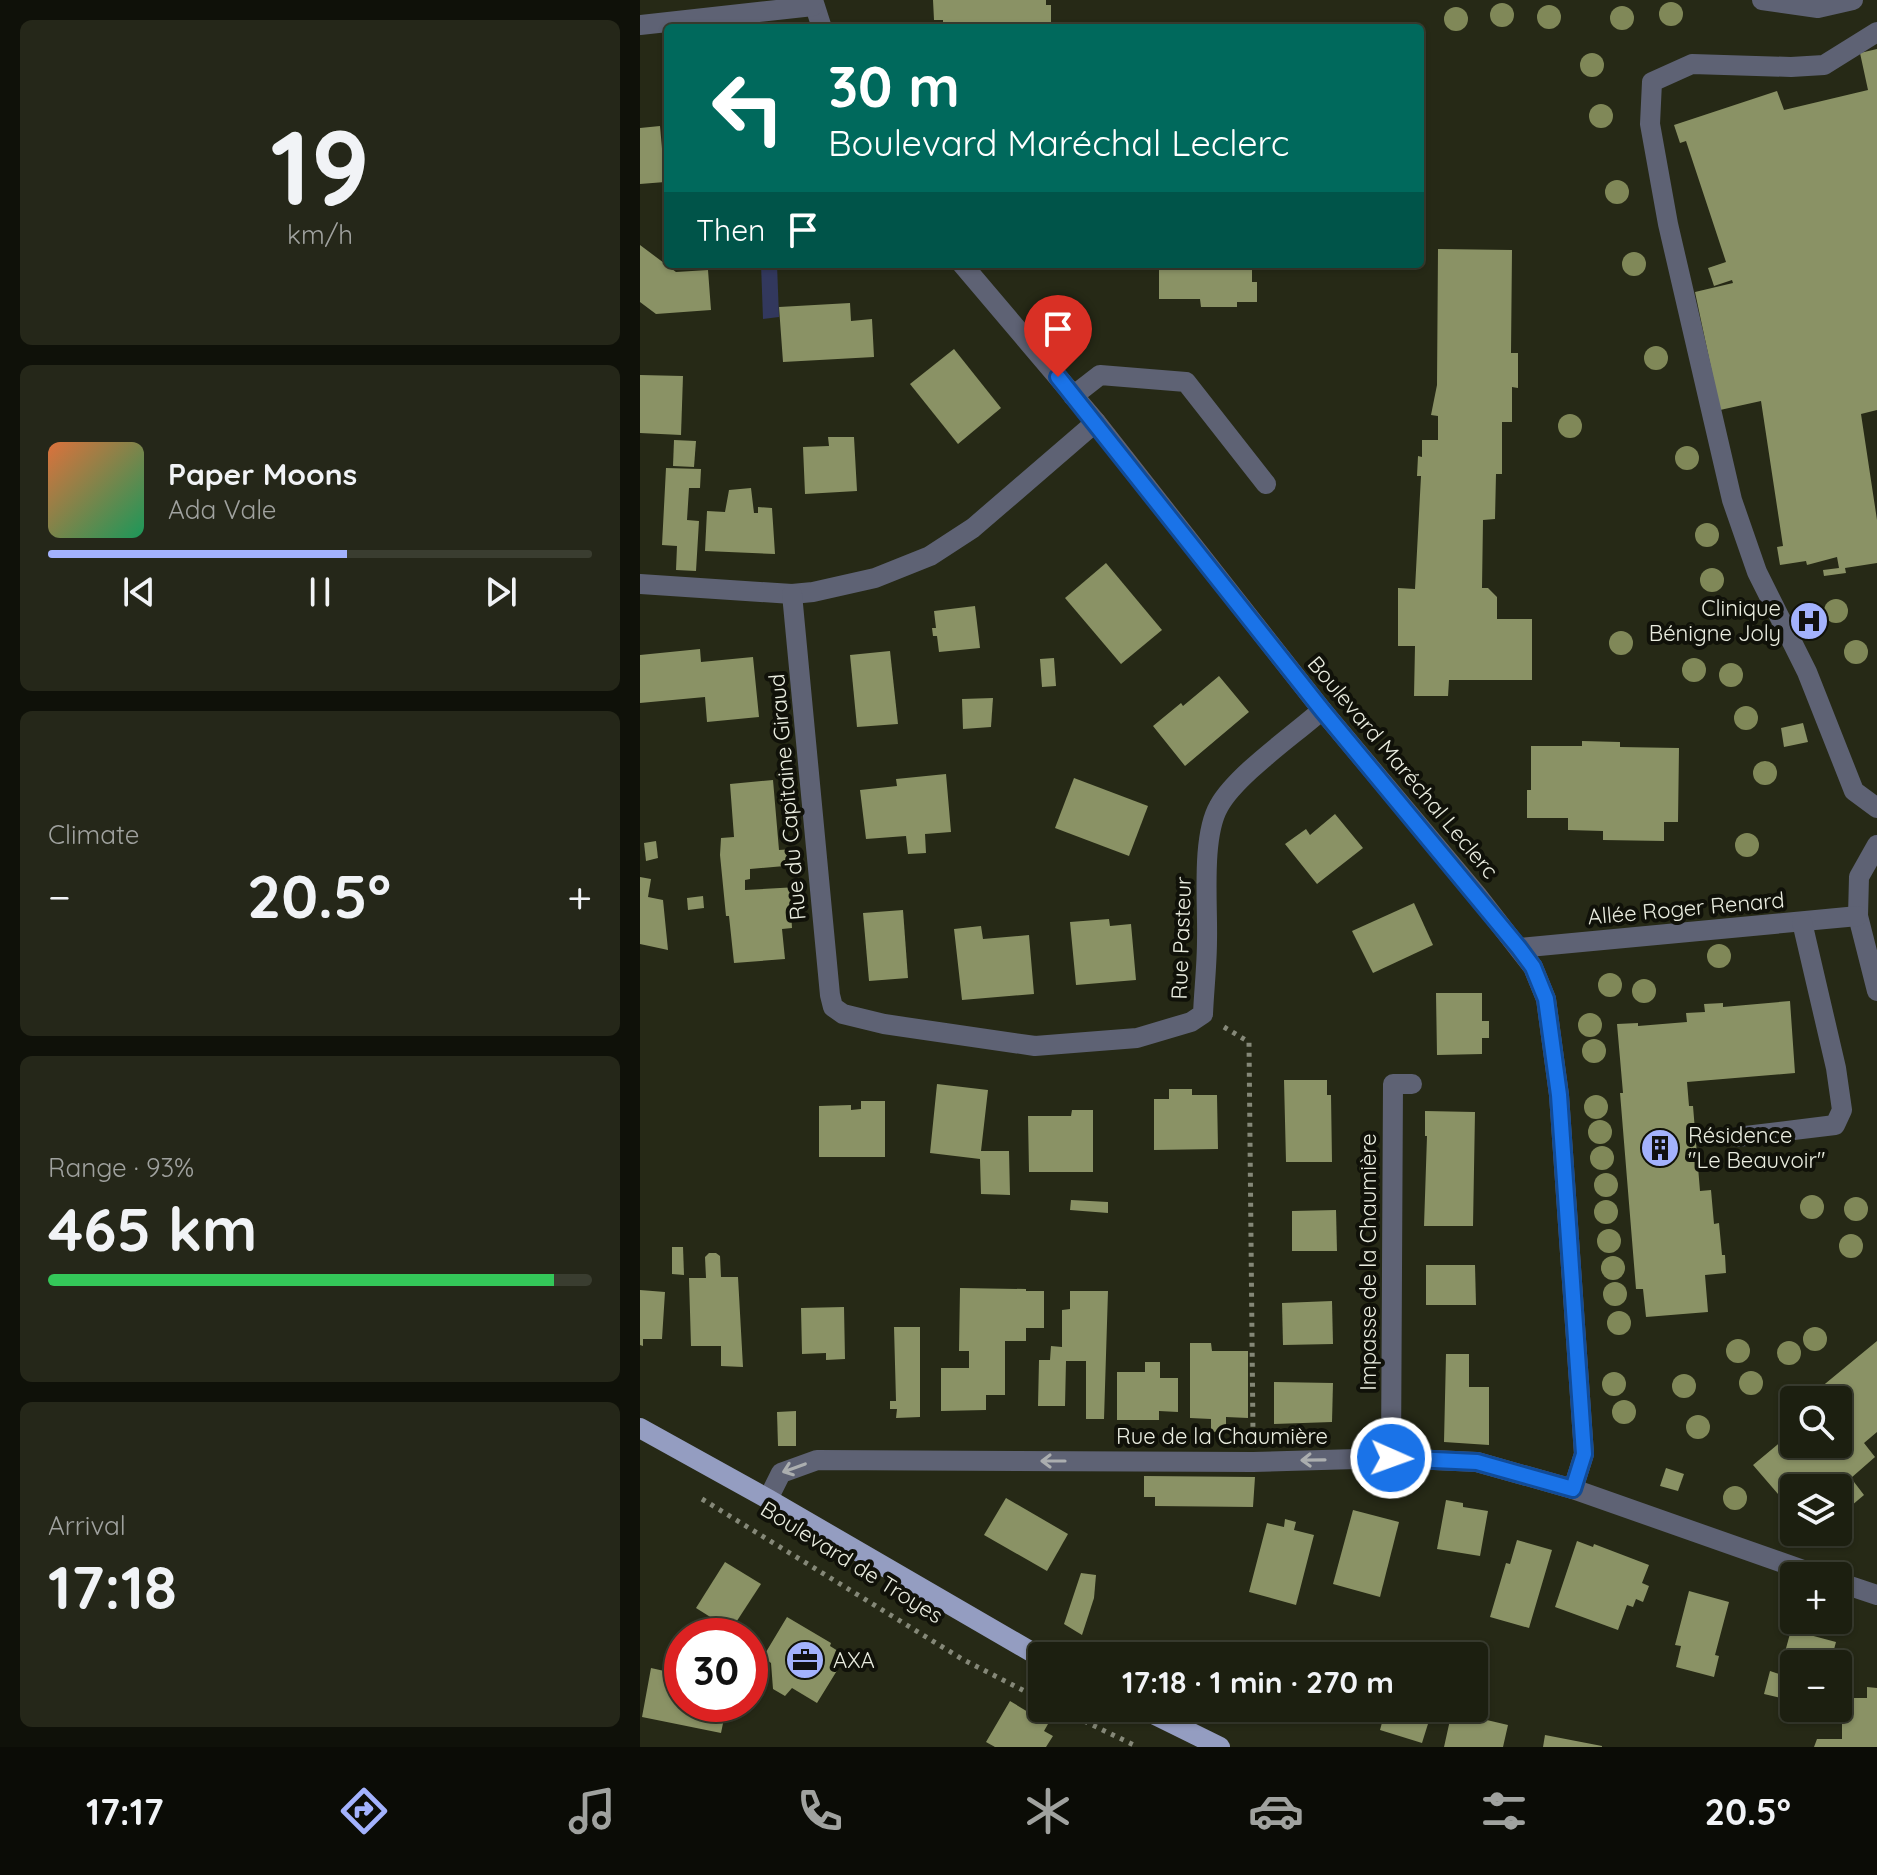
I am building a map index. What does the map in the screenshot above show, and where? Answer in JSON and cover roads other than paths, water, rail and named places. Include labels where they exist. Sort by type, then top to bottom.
[{"type":"main road","name":"Boulevard de Troyes","points":[[640,1428],[1028,1650]]},
{"type":"main road","points":[[1169,1722],[1220,1747]]},
{"type":"street","points":[[1762,0],[1818,8],[1853,0]]},
{"type":"street","points":[[640,25],[813,3],[821,24]]},
{"type":"street","points":[[1877,32],[1824,65],[1692,64],[1652,82],[1650,124],[1668,224],[1732,500],[1757,572],[1807,672],[1854,791],[1877,808]]},
{"type":"street","name":"Boulevard Maréchal Leclerc","points":[[965,268],[1096,422],[1322,710],[1533,967],[1546,999],[1559,1095],[1584,1454],[1573,1489]]},
{"type":"street","points":[[1073,396],[1100,375],[1186,382],[1266,484]]},
{"type":"street","points":[[640,584],[792,594],[875,578],[930,556],[973,528],[1096,422]]},
{"type":"street","name":"Rue du Capitaine Giraud","points":[[792,594],[830,995]]},
{"type":"street","name":"Rue Pasteur","points":[[830,995],[833,1007],[843,1014],[929,1031],[1035,1046],[1137,1038],[1191,1022],[1203,1014],[1207,874],[1217,807],[1237,783],[1322,710]]},
{"type":"street","points":[[1877,845],[1859,877],[1858,916],[1877,991]]},
{"type":"street","name":"Allée Roger Renard","points":[[1519,948],[1858,916]]},
{"type":"street","points":[[1737,1137],[1835,1125],[1842,1110],[1836,1068],[1802,922]]},
{"type":"street","name":"Impasse de la Chaumière","points":[[1391,1458],[1393,1084],[1412,1084]]},
{"type":"street","name":"Rue de la Chaumière","points":[[768,1499],[781,1473],[817,1460],[1253,1462],[1391,1458],[1477,1462],[1573,1489],[1780,1562]]},
{"type":"street","points":[[1852,1587],[1877,1595]]},
{"type":"water","points":[[761,268],[777,268],[779,317],[763,319]]},
{"type":"place","name":"Clinique Bénigne Joly","points":[[1809,621]]},
{"type":"place","name":"Résidence \"Le Beauvoir\"","points":[[1660,1148]]},
{"type":"place","name":"AXA","points":[[805,1660]]}]
